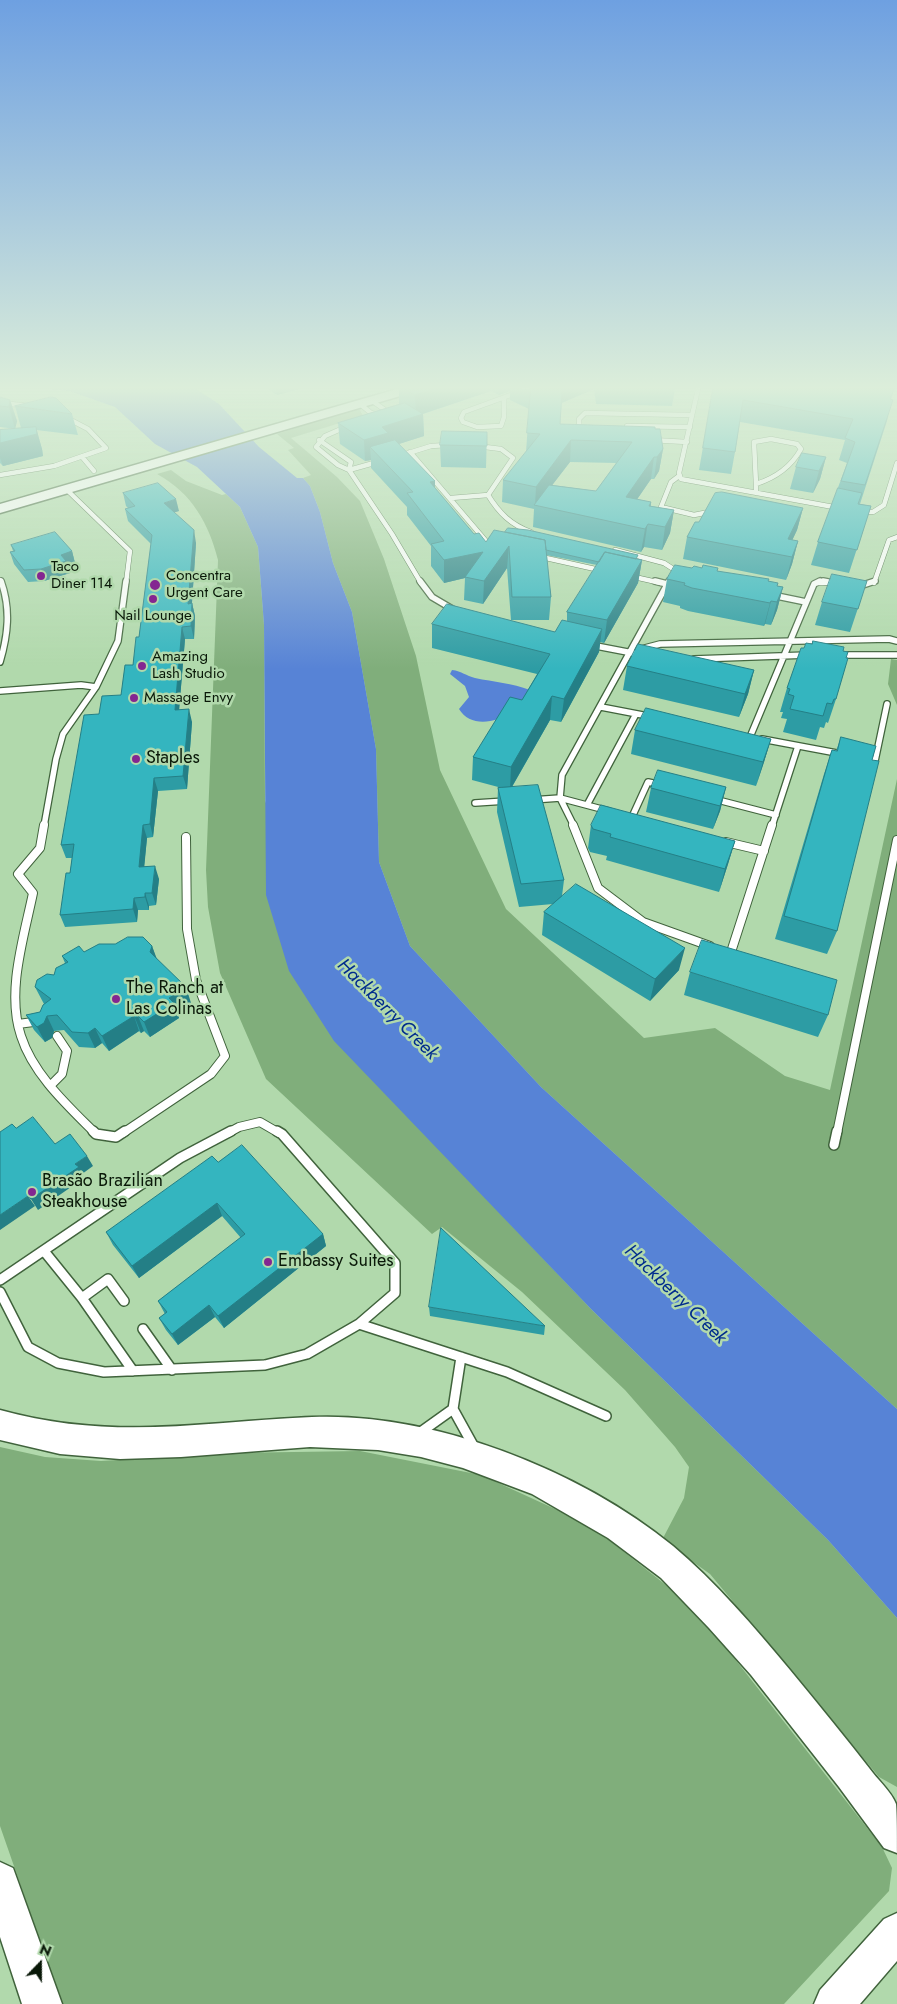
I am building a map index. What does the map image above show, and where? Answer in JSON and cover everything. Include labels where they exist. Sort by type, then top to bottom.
[{"type":"main road","points":[[3,498],[49,490],[69,483]]},
{"type":"main road","points":[[0,509],[88,483]]},
{"type":"main road","points":[[0,1425],[46,1437],[105,1444],[150,1445],[332,1432],[440,1445],[481,1457],[530,1476],[589,1508],[658,1554],[725,1618],[828,1743],[897,1835]]},
{"type":"main road","points":[[0,1881],[42,2004]]},
{"type":"main road","points":[[834,2004],[897,1932]]},
{"type":"lane","points":[[357,483],[432,598],[458,611]]},
{"type":"lane","points":[[437,483],[491,547],[500,549]]},
{"type":"lane","points":[[451,498],[488,494],[496,483]]},
{"type":"lane","points":[[671,483],[661,508],[694,515],[723,509]]},
{"type":"lane","points":[[697,483],[859,512],[879,510],[884,505],[891,483]]},
{"type":"lane","points":[[756,493],[754,484],[759,483]]},
{"type":"lane","points":[[67,490],[130,551],[118,641],[96,687],[63,734],[56,759],[40,848],[18,874],[33,893],[18,979],[18,1024],[20,1036],[30,1056],[96,1134],[116,1137],[211,1074],[225,1056],[196,980],[187,929],[186,838]]},
{"type":"lane","points":[[488,494],[504,518],[518,528],[534,533]]},
{"type":"lane","points":[[801,510],[804,502]]},
{"type":"lane","points":[[750,737],[816,582],[862,587],[874,583],[889,540],[897,537]]},
{"type":"lane","points":[[612,550],[664,563],[675,572],[690,577]]},
{"type":"lane","points":[[528,555],[611,572]]},
{"type":"lane","points":[[675,572],[562,775],[560,798],[580,838],[598,888],[642,922],[684,938],[741,954]]},
{"type":"lane","points":[[621,574],[667,584]]},
{"type":"lane","points":[[0,580],[8,609],[8,628],[0,662]]},
{"type":"lane","points":[[761,593],[806,602]]},
{"type":"lane","points":[[629,652],[660,644],[890,639],[897,641]]},
{"type":"lane","points":[[583,643],[648,656]]},
{"type":"lane","points":[[686,660],[817,655]]},
{"type":"lane","points":[[827,655],[897,655]]},
{"type":"lane","points":[[0,691],[81,685],[96,687]]},
{"type":"lane","points":[[862,758],[875,761],[888,704]]},
{"type":"lane","points":[[601,707],[665,720]]},
{"type":"lane","points":[[588,805],[636,714]]},
{"type":"lane","points":[[741,735],[852,756]]},
{"type":"lane","points":[[731,952],[798,746]]},
{"type":"lane","points":[[632,817],[648,782],[666,786]]},
{"type":"lane","points":[[703,796],[776,815]]},
{"type":"lane","points":[[522,800],[560,798],[614,812]]},
{"type":"lane","points":[[475,803],[513,801]]},
{"type":"lane","points":[[623,815],[641,819]]},
{"type":"lane","points":[[716,839],[764,851]]},
{"type":"lane","points":[[834,1144],[897,840]]},
{"type":"lane","points":[[18,1024],[45,1022]]},
{"type":"lane","points":[[52,1084],[62,1074],[67,1051],[57,1036]]},
{"type":"lane","points":[[0,1280],[180,1158],[239,1127],[260,1122],[282,1134],[395,1263],[395,1292],[359,1324],[307,1354],[265,1365],[104,1372],[58,1363],[28,1347],[0,1292]]},
{"type":"lane","points":[[44,1251],[82,1298],[134,1371]]},
{"type":"lane","points":[[82,1298],[108,1279],[124,1301]]},
{"type":"lane","points":[[359,1324],[507,1372],[606,1416]]},
{"type":"lane","points":[[143,1329],[172,1370]]},
{"type":"lane","points":[[461,1357],[453,1409],[467,1437],[481,1457]]},
{"type":"lane","points":[[406,1440],[428,1428],[453,1409]]},
{"type":"green space","points":[[170,483],[190,483],[222,495],[226,494],[240,507],[258,547],[264,625],[265,801],[402,1110],[591,1309],[828,1540],[897,1618],[897,1787],[879,1777],[710,1574],[662,1540],[684,1498],[689,1467],[675,1447],[625,1390],[522,1292],[442,1227],[432,1234],[266,1079],[220,973],[208,907],[206,870],[218,560],[204,522],[180,490]]},
{"type":"green space","points":[[307,483],[342,483],[360,501],[384,559],[416,656],[440,770],[506,909],[644,1038],[715,1028],[785,1076],[830,1090],[897,779],[897,1409],[541,1087],[410,946],[379,862],[376,749],[352,612],[333,563],[320,512]]},
{"type":"green space","points":[[891,659],[897,660],[897,705],[888,684]]},
{"type":"green space","points":[[0,1447],[45,1457],[101,1461],[228,1453],[360,1451],[481,1475],[590,1525],[695,1608],[882,1847],[892,1868],[889,1891],[784,2004],[62,2004],[0,1826]]},
{"type":"water","name":"Hackberry Creek","points":[[214,483],[307,483],[310,486],[320,512],[333,563],[352,612],[376,749],[379,862],[410,946],[541,1087],[897,1409],[897,1618],[828,1540],[591,1309],[334,1041],[289,971],[266,895],[264,625],[258,547],[240,507]]},
{"type":"water","points":[[452,670],[475,678],[510,684],[530,690],[526,699],[509,714],[498,719],[476,721],[466,717],[459,709],[469,697],[465,686],[450,674]]},
{"type":"building","points":[[158,483],[176,499],[164,503],[194,530],[188,604],[192,603],[191,626],[182,627],[175,710],[189,709],[183,776],[154,778],[150,824],[143,825],[139,867],[155,866],[152,893],[145,893],[145,897],[134,898],[133,909],[60,915],[66,873],[70,873],[74,844],[61,845],[84,715],[99,714],[102,696],[121,695],[125,665],[133,665],[136,637],[139,637],[152,535],[125,509],[135,506],[123,493]]},
{"type":"building","points":[[404,483],[430,483],[474,534],[479,533],[486,542],[494,530],[545,540],[551,597],[512,597],[509,546],[484,581],[465,577],[483,552],[444,560],[431,544],[444,541],[407,493],[413,492]]},
{"type":"building","points":[[515,483],[539,483],[536,487]]},
{"type":"building","points":[[602,483],[636,483],[626,497],[651,502],[649,506],[674,510],[665,527],[648,524],[645,529],[534,505],[549,485],[596,491]]},
{"type":"building","points":[[850,483],[866,483],[865,485]]},
{"type":"building","points":[[838,488],[862,493],[858,504],[871,506],[857,550],[818,542]]},
{"type":"building","points":[[722,492],[803,508],[788,539],[798,541],[792,557],[687,537],[695,522],[699,522],[715,493]]},
{"type":"building","points":[[508,528],[528,530],[638,555],[636,559],[605,552],[599,562],[546,550],[545,540],[505,532]]},
{"type":"building","points":[[55,532],[72,551],[61,555],[66,561],[41,569],[24,570],[10,552],[15,551],[11,545]]},
{"type":"building","points":[[605,552],[642,560],[607,620],[567,612]]},
{"type":"building","points":[[675,565],[702,568],[703,565],[718,568],[717,571],[769,579],[768,581],[778,583],[777,586],[783,587],[777,602],[771,601],[770,603],[692,588],[684,585],[685,583],[667,579]]},
{"type":"building","points":[[832,574],[867,581],[858,609],[822,602]]},
{"type":"building","points":[[447,604],[555,632],[562,620],[602,629],[564,699],[552,696],[511,767],[473,757],[510,697],[522,700],[550,654],[432,624]]},
{"type":"building","points":[[813,641],[844,647],[843,651],[848,652],[836,699],[834,699],[832,704],[827,703],[823,716],[790,709],[794,696],[788,694],[790,689],[787,688],[801,648],[804,648],[806,643],[812,644]]},
{"type":"building","points":[[638,644],[754,670],[745,694],[627,666]]},
{"type":"building","points":[[646,708],[771,739],[763,762],[635,730]]},
{"type":"building","points":[[841,737],[876,746],[872,760],[879,761],[837,931],[784,916],[830,756],[832,750],[837,751]]},
{"type":"building","points":[[658,770],[726,787],[720,806],[651,788]]},
{"type":"building","points":[[538,785],[564,880],[521,884],[498,788]]},
{"type":"building","points":[[601,805],[735,841],[725,869],[610,837],[611,834],[593,829],[591,825]]},
{"type":"building","points":[[576,884],[685,948],[655,979],[544,912]]},
{"type":"building","name":"The Ranch at Las Colinas","points":[[128,937],[143,937],[152,946],[150,952],[186,987],[169,998],[174,1003],[144,1022],[138,1016],[135,1018],[134,1016],[102,1036],[95,1028],[88,1033],[72,1032],[57,1015],[47,1016],[44,1023],[37,1027],[26,1015],[40,1012],[43,1005],[51,999],[35,987],[37,980],[47,974],[54,975],[56,968],[68,962],[62,956],[79,946],[84,952],[99,944],[115,944]]},
{"type":"building","points":[[702,940],[837,980],[828,1015],[690,972]]},
{"type":"building","name":"Brasão Brazilian Steakhouse","points":[[33,1117],[55,1144],[70,1134],[87,1156],[75,1164],[79,1167],[31,1199],[28,1196],[0,1215],[0,1132],[12,1124],[16,1128]]},
{"type":"building","name":"Embassy Suites","points":[[242,1145],[323,1234],[218,1316],[209,1305],[172,1334],[159,1318],[167,1312],[158,1301],[245,1234],[217,1203],[132,1266],[106,1232],[212,1156],[218,1162]]},
{"type":"building","points":[[441,1228],[545,1326],[429,1307]]},
{"type":"place","name":"Taco Diner 114","points":[[41,576]]},
{"type":"place","name":"Concentra Urgent Care","points":[[155,585]]},
{"type":"place","name":"Nail Lounge","points":[[153,599]]},
{"type":"place","name":"Amazing Lash Studio","points":[[142,666]]},
{"type":"place","name":"Massage Envy","points":[[134,698]]},
{"type":"place","name":"Staples","points":[[136,759]]},
{"type":"place","name":"The Ranch at Las Colinas","points":[[116,999]]},
{"type":"place","name":"Brasão Brazilian Steakhouse","points":[[32,1192]]},
{"type":"place","name":"Embassy Suites","points":[[268,1262]]}]
